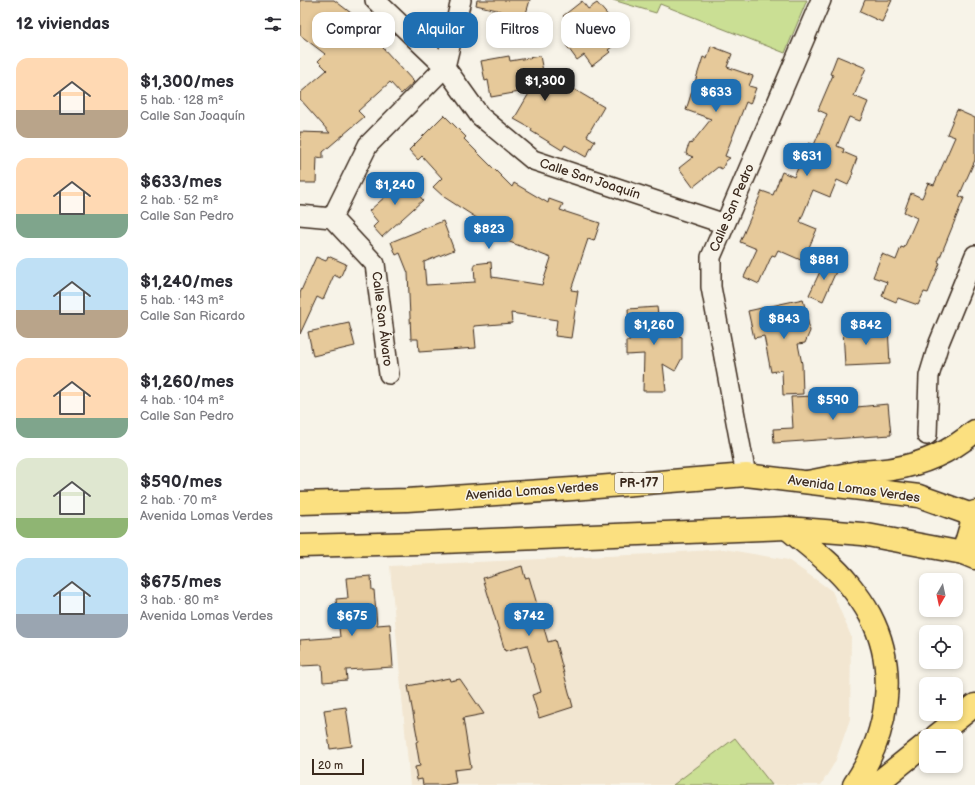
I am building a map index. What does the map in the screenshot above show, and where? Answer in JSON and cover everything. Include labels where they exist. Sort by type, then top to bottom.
[{"type":"main road","points":[[807,482],[859,472],[892,469],[912,465],[927,460],[959,444],[975,431]]},
{"type":"main road","name":"Avenida Lomas Verdes","points":[[300,503],[407,500],[746,475],[919,496],[975,515]]},
{"type":"main road","points":[[300,546],[418,543],[787,528],[862,534],[969,555],[975,515]]},
{"type":"main road","points":[[787,528],[826,561],[847,582],[870,615],[881,642],[885,659],[887,690],[886,707],[870,757],[854,785]]},
{"type":"main road","points":[[945,729],[975,705]]},
{"type":"main road","points":[[875,785],[919,750]]},
{"type":"street","name":"Calle San Joaquín","points":[[375,0],[445,67],[480,116],[533,160],[726,224]]},
{"type":"street","points":[[300,215],[332,218],[368,145],[445,67],[461,0]]},
{"type":"street","name":"Calle San Pedro","points":[[746,475],[711,287],[711,257],[821,0]]},
{"type":"street","name":"Calle San Álvaro","points":[[332,218],[376,264],[389,374]]},
{"type":"street","points":[[928,434],[929,376],[939,343],[975,255]]},
{"type":"shaded area","points":[[724,549],[788,560],[832,591],[851,636],[850,719],[835,762],[821,785],[410,785],[390,566],[652,554]]},
{"type":"green space","points":[[613,0],[807,0],[785,53],[660,4],[656,13]]},
{"type":"green space","points":[[735,738],[772,785],[673,785]]},
{"type":"building","points":[[300,0],[334,0],[350,12],[312,12],[312,44],[300,35]]},
{"type":"building","points":[[477,0],[530,0],[526,12],[505,12],[476,5]]},
{"type":"building","points":[[865,0],[892,0],[882,22],[860,12]]},
{"type":"building","points":[[582,1],[588,9],[597,3],[605,12],[568,12]]},
{"type":"building","points":[[711,46],[732,54],[727,67],[753,76],[749,86],[756,88],[750,104],[746,102],[725,156],[730,158],[726,161],[722,169],[718,167],[693,187],[679,168],[693,157],[686,154],[687,149],[690,143],[691,144],[711,119],[686,110],[703,57],[707,59]]},
{"type":"building","points":[[317,48],[383,48],[414,82],[401,94],[390,82],[358,111],[364,117],[323,152],[323,158],[317,157],[316,183],[300,183],[300,132],[330,133],[300,99],[300,93],[327,70],[318,61],[325,54]]},
{"type":"building","points":[[568,48],[611,48],[608,50],[610,52],[592,66],[584,55],[577,60]]},
{"type":"building","points":[[509,56],[510,61],[540,56],[543,71],[604,107],[587,136],[595,141],[586,157],[565,145],[562,150],[531,131],[532,129],[514,119],[531,90],[491,97],[488,80],[485,81],[481,61]]},
{"type":"building","points":[[837,56],[866,68],[854,96],[868,102],[860,121],[849,117],[837,146],[844,149],[843,152],[857,158],[852,172],[853,173],[848,185],[837,180],[830,197],[813,190],[800,222],[817,229],[803,261],[778,250],[775,256],[772,255],[759,284],[744,277],[757,249],[740,242],[762,191],[773,195],[782,172],[794,177],[809,143],[814,145],[827,114],[818,110],[833,75],[830,74]]},
{"type":"building","points":[[957,110],[975,118],[975,160],[959,196],[964,198],[938,262],[940,263],[928,293],[924,292],[918,305],[898,298],[896,302],[882,296],[887,282],[873,277],[882,254],[896,260],[901,247],[904,248],[917,218],[904,212],[911,193],[922,198],[928,183],[934,185],[955,137],[947,134]]},
{"type":"building","points":[[444,115],[466,137],[464,139],[512,187],[514,183],[548,203],[549,199],[563,204],[560,210],[600,223],[594,241],[588,239],[571,290],[578,291],[571,338],[555,336],[557,320],[511,313],[512,323],[474,326],[476,348],[419,352],[418,339],[411,339],[408,273],[400,253],[396,255],[391,242],[443,221],[454,250],[424,262],[426,285],[475,282],[474,264],[491,262],[492,277],[542,285],[551,258],[507,241],[510,235],[488,221],[486,224],[444,197],[433,187],[442,178],[422,156],[418,160],[409,150]]},
{"type":"building","points":[[403,177],[423,200],[382,237],[373,227],[378,222],[369,211],[386,196],[384,193]]},
{"type":"building","points":[[328,256],[346,264],[340,278],[334,275],[323,300],[317,297],[300,334],[300,293],[316,257],[326,261]]},
{"type":"building","points":[[825,261],[838,267],[823,301],[809,295]]},
{"type":"building","points":[[803,299],[810,331],[805,343],[798,344],[802,364],[803,394],[783,395],[782,370],[771,372],[764,336],[754,338],[748,311]]},
{"type":"building","points":[[657,307],[659,323],[679,322],[679,336],[682,337],[682,358],[675,371],[663,364],[666,391],[643,391],[644,354],[626,355],[626,341],[630,341],[628,309]]},
{"type":"building","points":[[349,323],[355,346],[313,356],[308,332]]},
{"type":"building","points":[[888,327],[890,364],[845,366],[843,329]]},
{"type":"building","points":[[814,396],[815,400],[835,399],[836,409],[888,404],[891,435],[774,443],[773,429],[793,428],[791,397]]},
{"type":"building","points":[[522,566],[525,578],[529,577],[548,642],[555,640],[573,707],[539,718],[532,695],[541,692],[527,645],[505,651],[483,578]]},
{"type":"building","points":[[371,576],[372,590],[374,590],[377,625],[390,624],[393,667],[346,670],[347,680],[323,682],[322,665],[300,666],[300,640],[340,637],[336,599],[348,598],[346,578]]},
{"type":"building","points":[[449,678],[450,681],[460,679],[484,714],[463,718],[471,768],[454,770],[456,783],[444,785],[423,785],[422,779],[417,780],[415,767],[420,766],[416,742],[418,741],[408,686]]},
{"type":"building","points":[[346,707],[352,746],[330,749],[324,710]]}]
